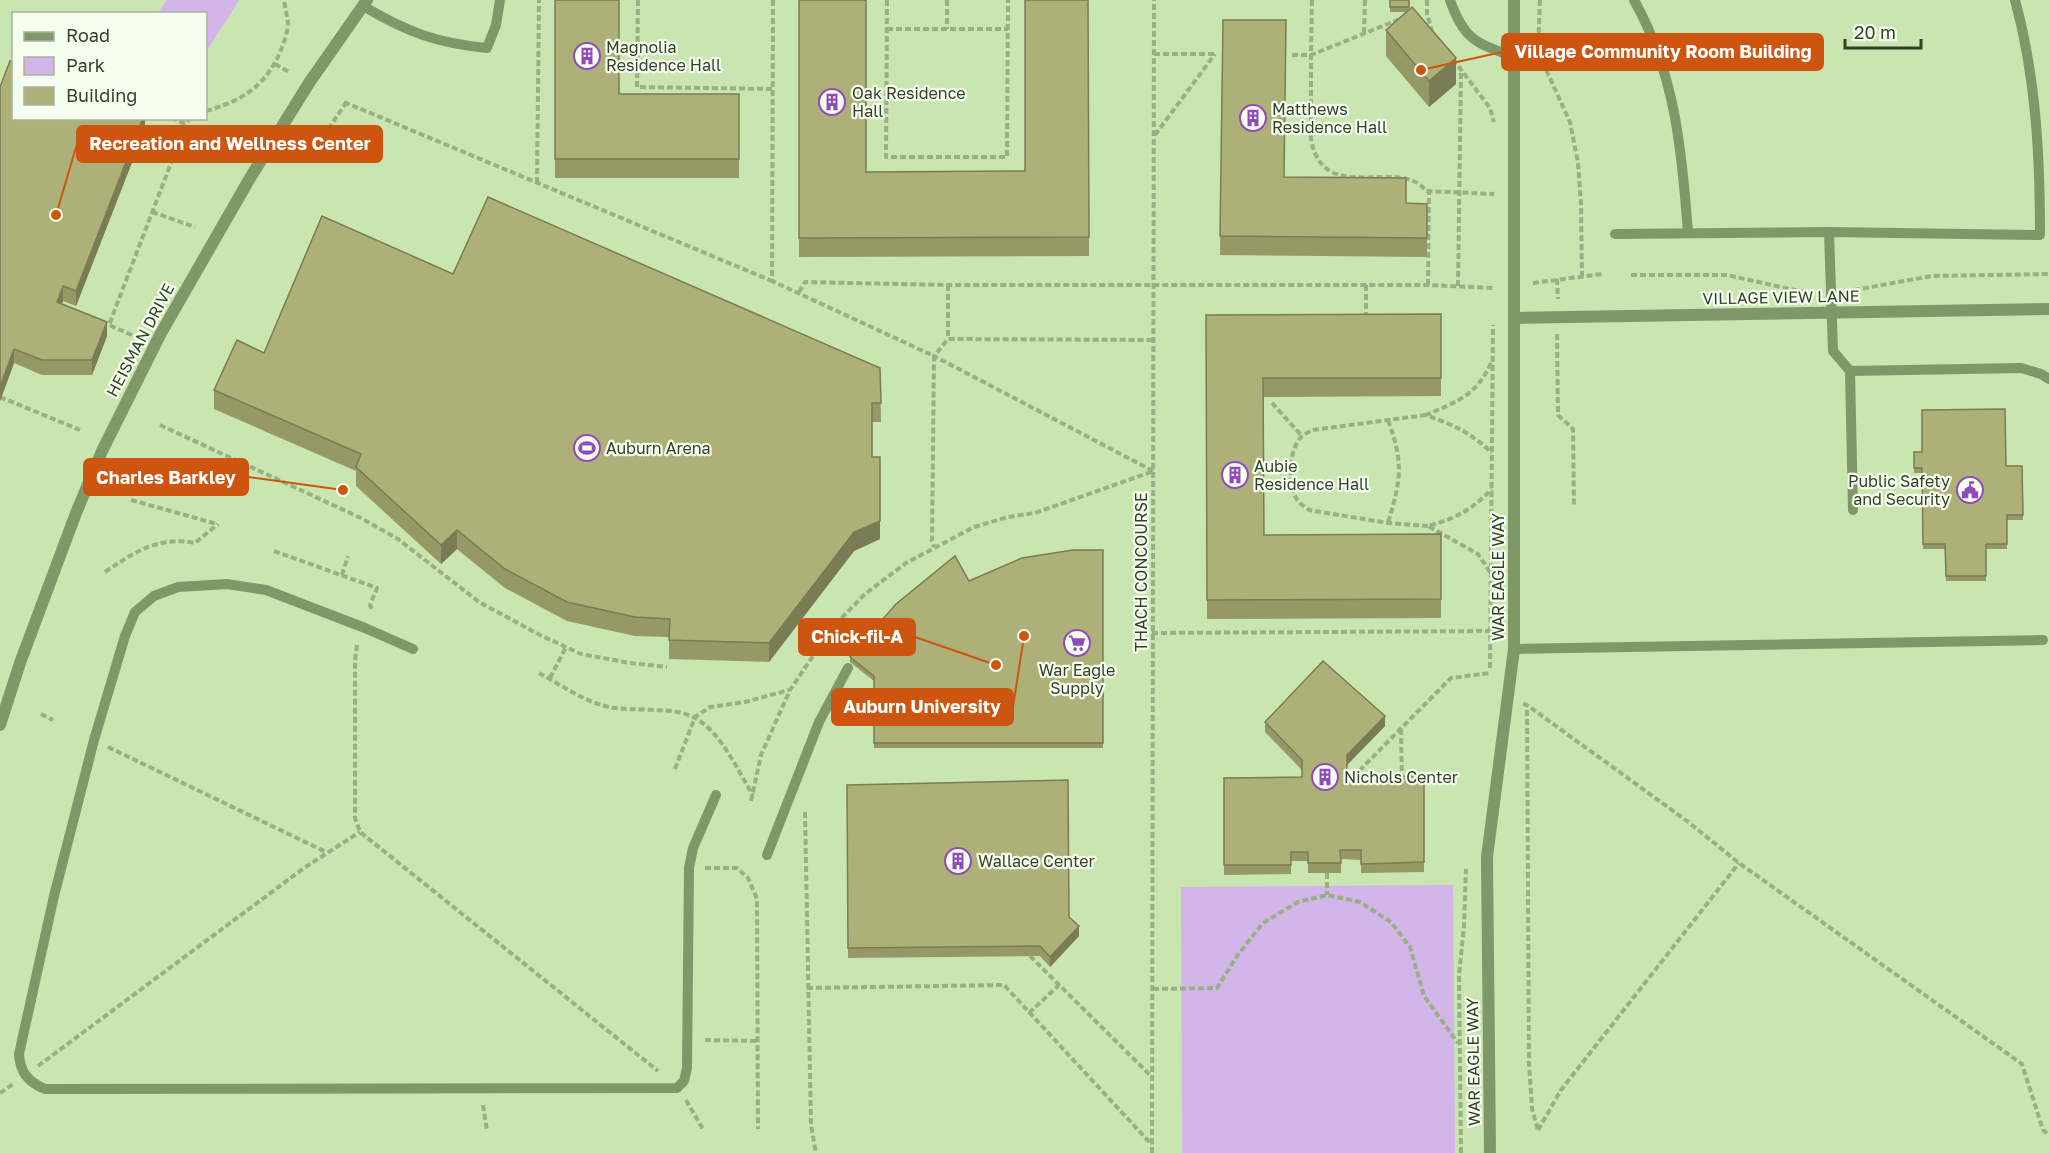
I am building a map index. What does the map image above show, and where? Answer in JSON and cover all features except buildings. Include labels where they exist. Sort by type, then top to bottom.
[{"type":"street","name":"WAR EAGLE WAY","points":[[1490,1153],[1487,857],[1514,649],[1514,0]]},
{"type":"street","name":"HEISMAN DRIVE","points":[[0,725],[20,663],[76,513],[102,451],[156,343],[250,178],[309,83],[365,3]]},
{"type":"street","name":"VILLAGE VIEW LANE","points":[[1515,318],[2049,309]]},
{"type":"lane","points":[[365,3],[398,26],[417,34],[457,45],[487,48],[496,25],[500,0]]},
{"type":"lane","points":[[1450,0],[1459,25],[1481,45],[1514,57]]},
{"type":"lane","points":[[1634,0],[1662,63],[1678,124],[1688,233]]},
{"type":"lane","points":[[1615,234],[1829,232],[2040,235],[2040,162],[2034,101],[2023,32],[2015,0]]},
{"type":"lane","points":[[1829,232],[1833,351],[1850,371],[1853,510]]},
{"type":"lane","points":[[1850,371],[2021,368],[2049,379]]},
{"type":"lane","points":[[413,649],[365,628],[266,591],[227,584],[178,587],[154,596],[135,612],[125,636],[94,740],[54,896],[19,1053],[20,1066],[25,1076],[33,1084],[45,1089],[677,1088],[684,1081],[687,1068],[689,868],[693,849],[716,795]]},
{"type":"lane","points":[[1514,649],[2043,640]]},
{"type":"lane","points":[[767,855],[819,722],[848,668]]},
{"type":"path","points":[[207,111],[228,105],[248,94],[275,64],[288,24],[284,0]]},
{"type":"path","points":[[537,183],[539,0]]},
{"type":"path","points":[[638,0],[637,87],[772,89]]},
{"type":"path","points":[[772,0],[772,281]]},
{"type":"path","points":[[887,0],[886,157],[1007,157],[1008,0]]},
{"type":"path","points":[[947,0],[947,29]]},
{"type":"path","name":"THACH CONCOURSE","points":[[1152,1153],[1154,0]]},
{"type":"path","points":[[1312,0],[1311,139],[1312,147],[1324,167],[1335,173],[1355,177],[1408,178],[1426,191],[1494,194]]},
{"type":"path","points":[[1364,33],[1365,0]]},
{"type":"path","points":[[1427,0],[1427,14],[1432,32]]},
{"type":"path","points":[[1540,0],[1538,52],[1569,122],[1578,164],[1582,276]]},
{"type":"path","points":[[1420,14],[1427,14]]},
{"type":"path","points":[[1292,55],[1311,55],[1404,18]]},
{"type":"path","points":[[887,29],[1008,29]]},
{"type":"path","points":[[1447,51],[1490,108],[1495,126]]},
{"type":"path","points":[[1154,54],[1215,54],[1154,136]]},
{"type":"path","points":[[275,64],[289,72]]},
{"type":"path","points":[[1458,286],[1461,70]]},
{"type":"path","points":[[318,144],[345,103],[799,292],[934,356],[1154,471]]},
{"type":"path","points":[[176,120],[186,124]]},
{"type":"path","points":[[132,335],[109,325],[189,120]]},
{"type":"path","points":[[1494,182],[1494,206]]},
{"type":"path","points":[[1428,285],[1429,191]]},
{"type":"path","points":[[152,212],[195,226]]},
{"type":"path","points":[[1529,284],[1602,274]]},
{"type":"path","points":[[1854,290],[1932,276],[2049,274]]},
{"type":"path","points":[[1631,275],[1727,275],[1808,293]]},
{"type":"path","points":[[1557,279],[1558,299]]},
{"type":"path","points":[[799,292],[805,282],[948,285],[1428,285],[1493,288],[1493,300]]},
{"type":"path","points":[[934,547],[932,541],[934,356],[948,339],[948,285]]},
{"type":"path","points":[[1366,285],[1366,321]]},
{"type":"path","points":[[1152,633],[1492,631],[1493,324]]},
{"type":"path","points":[[1557,334],[1558,415],[1573,429],[1574,507]]},
{"type":"path","points":[[948,339],[1153,340]]},
{"type":"path","points":[[1492,360],[1484,379],[1472,392],[1426,415],[1313,430],[1302,436],[1294,447],[1292,460],[1294,493],[1299,502],[1309,510],[1388,523],[1428,526],[1461,514],[1475,506],[1492,488]]},
{"type":"path","points":[[0,397],[80,430]]},
{"type":"path","points":[[1272,404],[1302,436]]},
{"type":"path","points":[[1426,415],[1459,427],[1474,436],[1492,453]]},
{"type":"path","points":[[1388,420],[1397,444],[1400,472],[1396,498],[1388,523]]},
{"type":"path","points":[[160,425],[361,518],[398,539],[479,602],[566,647],[581,654],[667,667]]},
{"type":"path","points":[[751,801],[761,755],[790,690],[832,628],[859,600],[906,563],[974,527],[1008,517],[1035,513],[1154,471]]},
{"type":"path","points":[[105,572],[136,552],[157,544],[180,540],[195,543],[218,524],[131,500]]},
{"type":"path","points":[[1428,526],[1478,554],[1492,574]]},
{"type":"path","points":[[274,551],[377,588],[370,605],[373,611]]},
{"type":"path","points":[[342,575],[348,556]]},
{"type":"path","points":[[357,645],[354,802],[355,818],[360,832],[657,1069],[677,1088],[704,1131]]},
{"type":"path","points":[[550,679],[566,647]]},
{"type":"path","points":[[539,673],[588,700],[606,707],[624,710],[663,710],[695,717],[714,735],[753,795]]},
{"type":"path","points":[[1353,777],[1451,678],[1490,673]]},
{"type":"path","points":[[675,769],[695,717],[710,707],[745,702],[790,690]]},
{"type":"path","points":[[1521,704],[1527,705],[1687,821],[1739,862],[2022,1064],[2043,1130],[2049,1135]]},
{"type":"path","points":[[1527,705],[1530,1064],[1532,1108],[1538,1131],[1561,1090],[1739,862]]},
{"type":"path","points":[[41,714],[53,720]]},
{"type":"path","points":[[1401,729],[1402,779]]},
{"type":"path","points":[[94,740],[326,852]]},
{"type":"path","points":[[804,808],[811,1125],[816,1153]]},
{"type":"path","points":[[25,1076],[326,852],[360,832]]},
{"type":"path","points":[[689,868],[737,868],[748,878],[757,899],[758,1129]]},
{"type":"path","points":[[1327,873],[1327,895]]},
{"type":"path","points":[[1153,989],[1217,988],[1237,956],[1263,923],[1298,902],[1327,895],[1360,902],[1391,922],[1410,947],[1424,996],[1459,1044]]},
{"type":"path","points":[[1030,956],[1152,1077]]},
{"type":"path","points":[[807,988],[1004,985],[1152,1145]]},
{"type":"path","points":[[1029,1014],[1059,985]]},
{"type":"path","points":[[688,1040],[759,1041]]},
{"type":"path","points":[[480,1088],[487,1131]]},
{"type":"green space","points":[[167,0],[239,0],[207,50],[207,12],[159,12]]},
{"type":"green space","points":[[1453,885],[1455,1153],[1182,1153],[1181,887]]},
{"type":"place","name":"Magnolia Residence Hall","points":[[587,56]]},
{"type":"place","name":"Village Community Room Building","points":[[1421,70]]},
{"type":"place","name":"Oak Residence Hall","points":[[832,102]]},
{"type":"place","name":"Matthews Residence Hall","points":[[1253,118]]},
{"type":"place","name":"Recreation and Wellness Center","points":[[56,215]]},
{"type":"place","name":"Auburn Arena","points":[[587,448]]},
{"type":"place","name":"Aubie Residence Hall","points":[[1235,475]]},
{"type":"place","name":"Charles Barkley","points":[[343,490]]},
{"type":"place","name":"Public Safety and Security","points":[[1970,490]]},
{"type":"place","name":"Auburn University","points":[[1024,636]]},
{"type":"place","name":"War Eagle Supply","points":[[1077,643]]},
{"type":"place","name":"Chick-fil-A","points":[[996,665]]},
{"type":"place","name":"Nichols Center","points":[[1325,777]]},
{"type":"place","name":"Wallace Center","points":[[958,861]]}]
